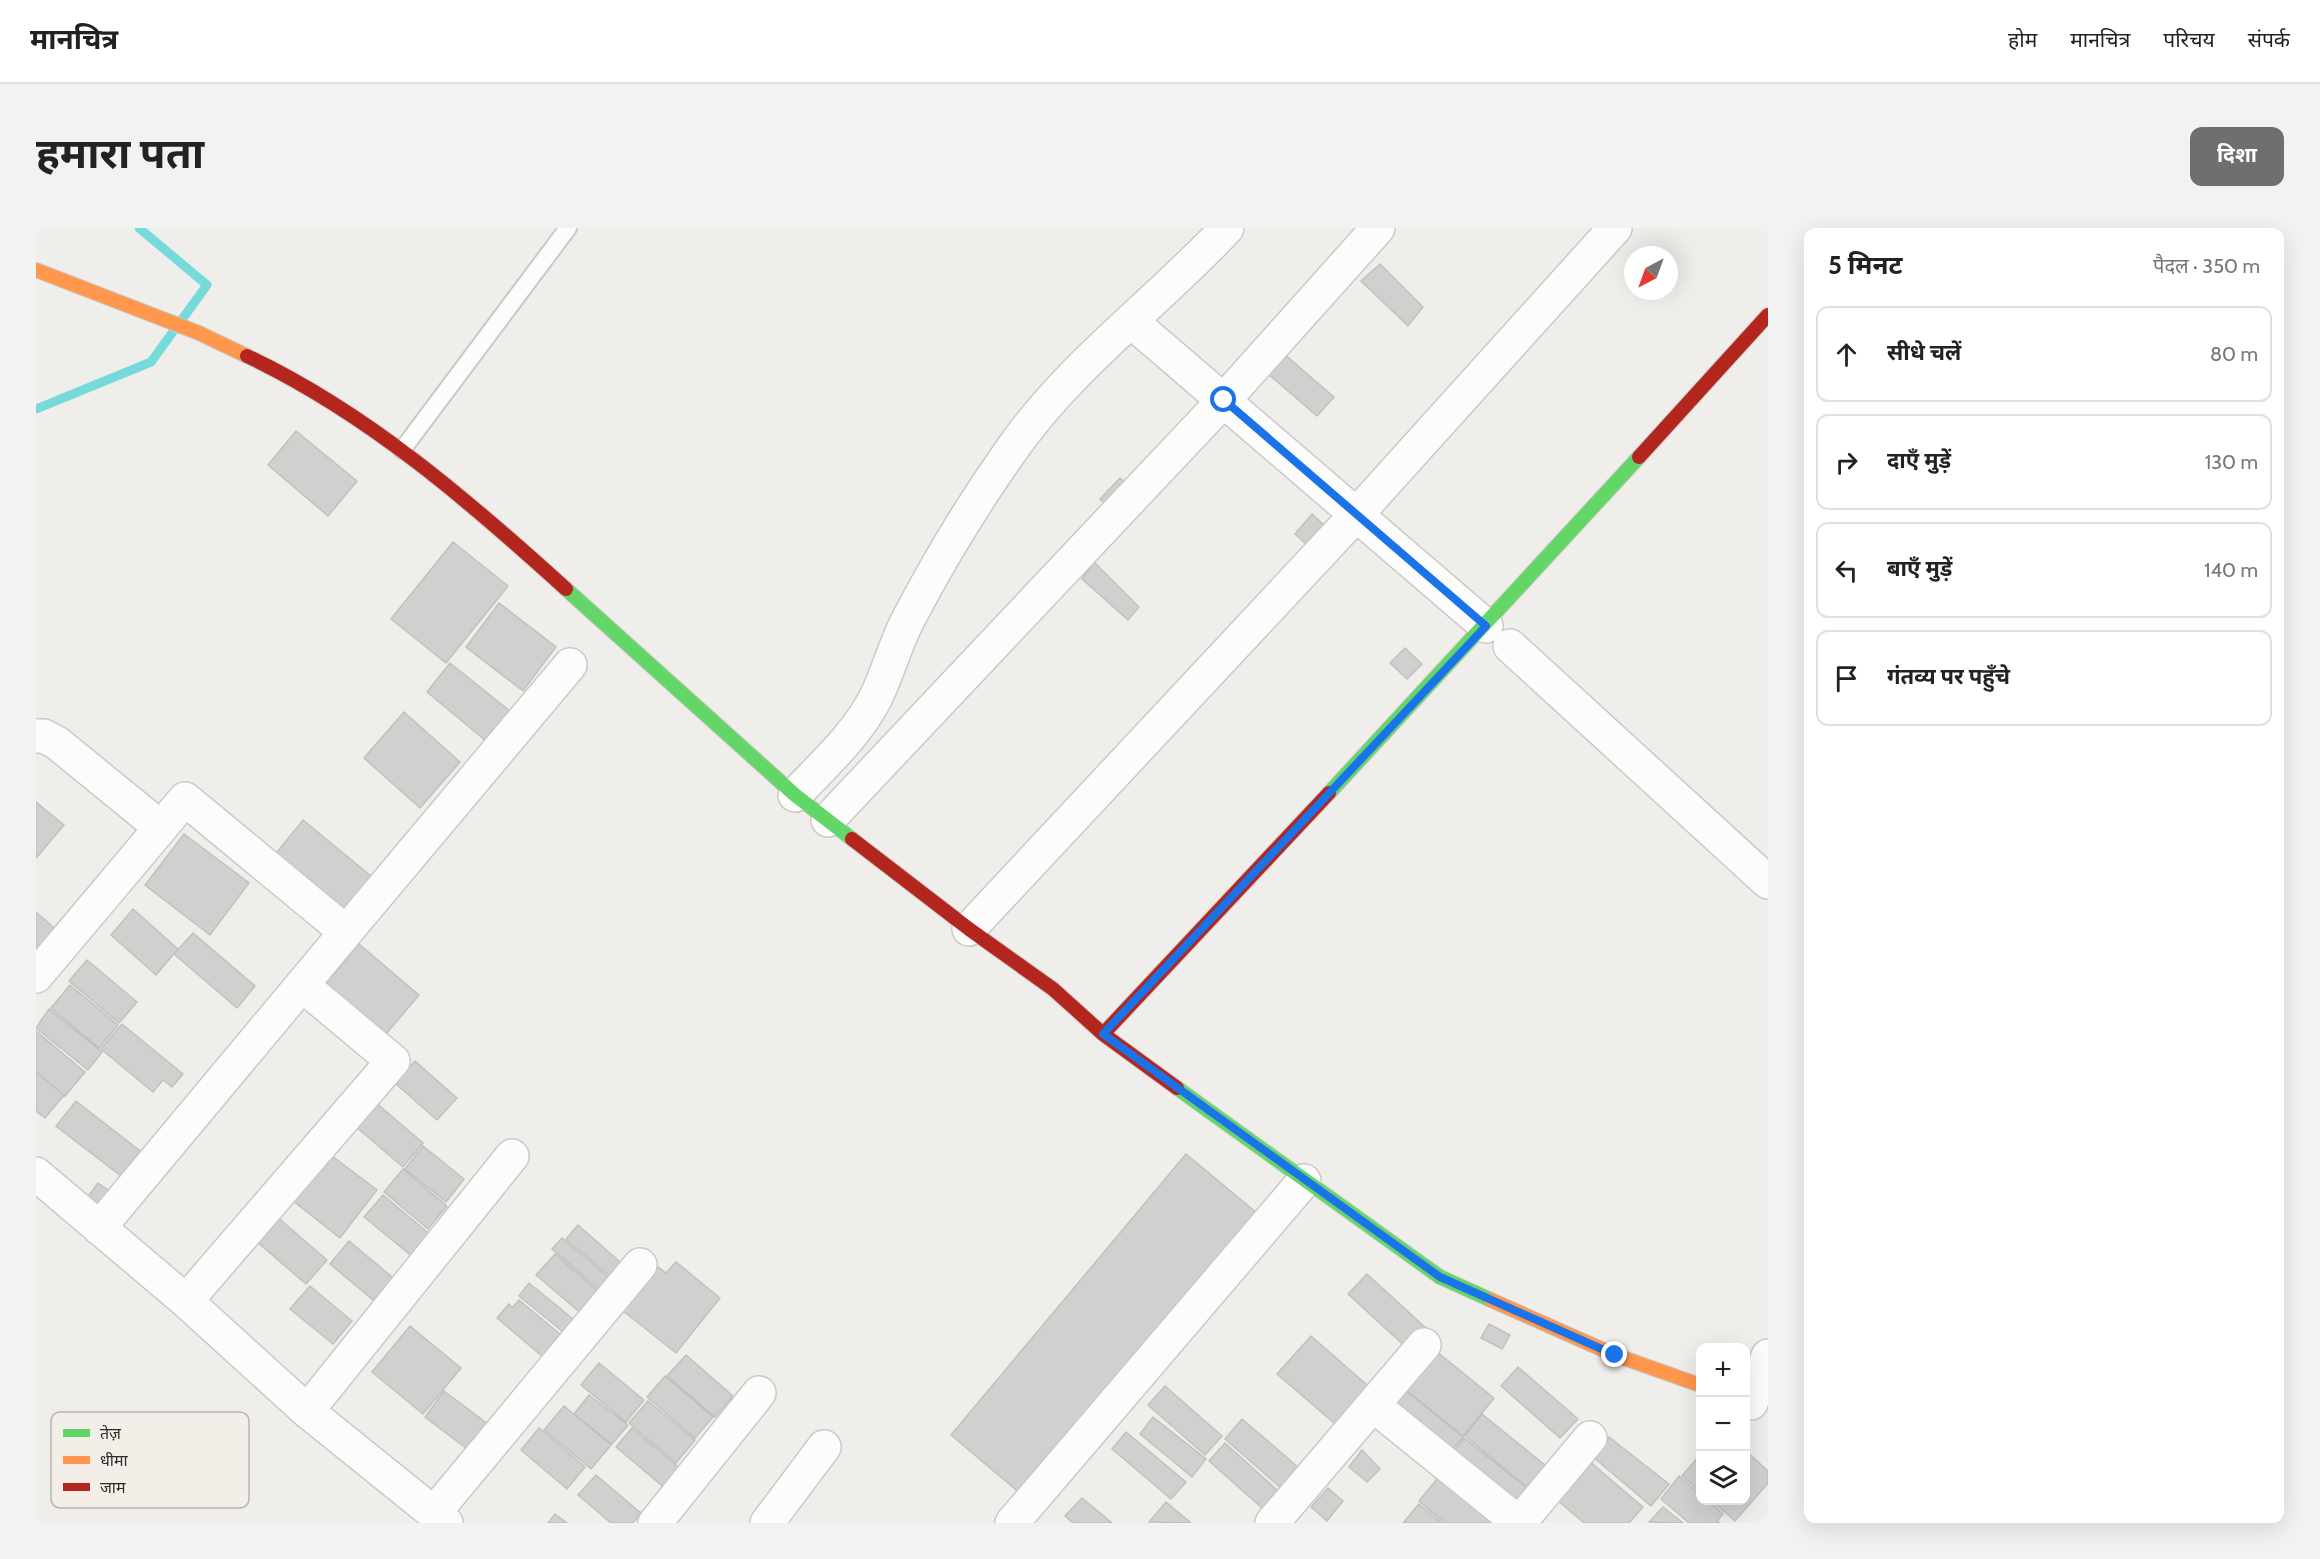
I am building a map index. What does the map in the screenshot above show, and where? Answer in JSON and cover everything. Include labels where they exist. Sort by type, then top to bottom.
[{"type":"street","points":[[795,795],[852,734],[875,698],[890,657],[911,614],[986,486],[1037,413],[1065,382],[1132,322],[1227,228]]},
{"type":"street","points":[[828,820],[1224,400],[1378,228]]},
{"type":"street","points":[[969,929],[1356,515],[1615,228]]},
{"type":"street","points":[[36,270],[199,333],[283,373],[403,448],[540,565],[795,795],[969,929],[1053,989],[1103,1034],[1304,1181],[1440,1277],[1615,1355],[1696,1383]]},
{"type":"street","points":[[1103,1034],[1498,636],[1768,315]]},
{"type":"street","points":[[1132,322],[1498,636],[1768,882]]},
{"type":"street","points":[[99,1228],[570,665]]},
{"type":"street","points":[[36,736],[44,736],[57,743],[160,827]]},
{"type":"street","points":[[36,975],[186,799],[346,932]]},
{"type":"street","points":[[186,1301],[393,1061],[302,985]]},
{"type":"street","points":[[307,1411],[512,1156]]},
{"type":"street","points":[[36,1174],[186,1301],[307,1411],[440,1518],[640,1265]]},
{"type":"street","points":[[1012,1523],[1304,1181]]},
{"type":"street","points":[[1272,1523],[1424,1345]]},
{"type":"street","points":[[1755,1404],[1768,1356]]},
{"type":"street","points":[[655,1523],[759,1394]]},
{"type":"street","points":[[1373,1405],[1519,1523],[1590,1438]]},
{"type":"street","points":[[766,1523],[824,1447]]},
{"type":"lane","points":[[403,448],[567,228]]},
{"type":"building","points":[[1380,264],[1423,307],[1408,326],[1361,281]]},
{"type":"building","points":[[1276,347],[1334,397],[1317,416],[1260,367]]},
{"type":"building","points":[[296,431],[357,481],[328,516],[268,465]]},
{"type":"building","points":[[1120,478],[1130,487],[1111,509],[1100,499]]},
{"type":"building","points":[[1312,514],[1324,525],[1307,545],[1295,534]]},
{"type":"building","points":[[453,542],[508,586],[446,663],[391,619]]},
{"type":"building","points":[[1094,562],[1139,607],[1128,620],[1082,579]]},
{"type":"building","points":[[499,603],[556,647],[523,691],[466,647]]},
{"type":"building","points":[[1405,648],[1422,664],[1407,679],[1390,663]]},
{"type":"building","points":[[450,663],[516,716],[492,746],[427,692]]},
{"type":"building","points":[[404,712],[460,762],[420,808],[364,758]]},
{"type":"building","points":[[36,802],[64,825],[36,858]]},
{"type":"building","points":[[303,820],[371,876],[337,918],[269,862]]},
{"type":"building","points":[[184,834],[249,883],[210,935],[145,885]]},
{"type":"building","points":[[133,909],[178,949],[156,975],[111,935]]},
{"type":"building","points":[[36,912],[62,935],[36,963]]},
{"type":"building","points":[[193,933],[255,986],[237,1008],[174,954]]},
{"type":"building","points":[[359,944],[419,995],[380,1041],[320,991]]},
{"type":"building","points":[[87,960],[137,1002],[119,1023],[69,981]]},
{"type":"building","points":[[70,985],[118,1025],[99,1048],[51,1008]]},
{"type":"building","points":[[49,1009],[102,1052],[88,1070],[36,1028]]},
{"type":"building","points":[[122,1024],[183,1074],[172,1087],[163,1080],[153,1092],[101,1049]]},
{"type":"building","points":[[36,1031],[85,1072],[65,1096],[36,1072]]},
{"type":"building","points":[[415,1061],[457,1098],[437,1120],[395,1083]]},
{"type":"building","points":[[36,1072],[64,1095],[45,1118],[36,1111]]},
{"type":"building","points":[[76,1101],[140,1151],[121,1176],[56,1126]]},
{"type":"building","points":[[375,1102],[423,1143],[403,1167],[355,1126]]},
{"type":"building","points":[[423,1146],[464,1179],[446,1202],[405,1169]]},
{"type":"building","points":[[328,1153],[377,1190],[340,1238],[292,1200]]},
{"type":"building","points":[[1186,1154],[1257,1213],[1021,1494],[951,1435]]},
{"type":"building","points":[[403,1169],[447,1206],[428,1229],[384,1192]]},
{"type":"building","points":[[98,1183],[112,1193],[95,1212],[83,1203]]},
{"type":"building","points":[[383,1195],[432,1236],[414,1258],[364,1217]]},
{"type":"building","points":[[276,1216],[327,1260],[306,1284],[255,1240]]},
{"type":"building","points":[[578,1225],[629,1270],[618,1283],[566,1239]]},
{"type":"building","points":[[562,1238],[615,1283],[605,1295],[552,1249]]},
{"type":"building","points":[[349,1241],[398,1282],[379,1305],[330,1264]]},
{"type":"building","points":[[555,1254],[601,1294],[583,1315],[536,1275]]},
{"type":"building","points":[[676,1262],[720,1298],[676,1353],[622,1310],[657,1266],[666,1273]]},
{"type":"building","points":[[1367,1274],[1427,1329],[1408,1349],[1348,1294]]},
{"type":"building","points":[[529,1283],[583,1327],[573,1340],[519,1296]]},
{"type":"building","points":[[310,1286],[352,1321],[333,1344],[290,1309]]},
{"type":"building","points":[[519,1300],[567,1340],[549,1362],[497,1318],[509,1304],[512,1308]]},
{"type":"building","points":[[1489,1324],[1510,1335],[1502,1349],[1481,1338]]},
{"type":"building","points":[[410,1326],[461,1368],[423,1414],[372,1372]]},
{"type":"building","points":[[1311,1336],[1374,1391],[1341,1429],[1277,1374]]},
{"type":"building","points":[[1431,1347],[1494,1398],[1463,1436],[1400,1385]]},
{"type":"building","points":[[686,1355],[733,1396],[715,1417],[667,1376]]},
{"type":"building","points":[[599,1363],[644,1400],[626,1422],[581,1385]]},
{"type":"building","points":[[1518,1367],[1578,1419],[1560,1438],[1501,1386]]},
{"type":"building","points":[[665,1376],[713,1417],[695,1438],[647,1397]]},
{"type":"building","points":[[1165,1386],[1222,1436],[1205,1455],[1148,1405]]},
{"type":"building","points":[[1400,1386],[1463,1437],[1445,1457],[1383,1407]]},
{"type":"building","points":[[444,1391],[489,1425],[470,1451],[425,1417]]},
{"type":"building","points":[[589,1395],[628,1425],[612,1444],[574,1414]]},
{"type":"building","points":[[648,1401],[695,1440],[676,1463],[629,1423]]},
{"type":"building","points":[[564,1406],[611,1445],[591,1469],[544,1430]]},
{"type":"building","points":[[1482,1414],[1545,1465],[1527,1487],[1465,1436]]},
{"type":"building","points":[[1153,1417],[1206,1459],[1192,1477],[1140,1434]]},
{"type":"building","points":[[1242,1419],[1299,1468],[1281,1488],[1225,1439]]},
{"type":"building","points":[[539,1428],[585,1467],[567,1489],[521,1450]]},
{"type":"building","points":[[632,1428],[683,1471],[667,1490],[616,1447]]},
{"type":"building","points":[[1126,1432],[1186,1482],[1171,1499],[1112,1449]]},
{"type":"building","points":[[1609,1437],[1669,1484],[1651,1506],[1593,1457]]},
{"type":"building","points":[[1464,1438],[1527,1488],[1510,1508],[1448,1458]]},
{"type":"building","points":[[1225,1443],[1278,1491],[1262,1508],[1209,1461]]},
{"type":"building","points":[[1362,1450],[1380,1469],[1367,1482],[1349,1467]]},
{"type":"building","points":[[1750,1455],[1768,1471],[1768,1483],[1750,1504]]},
{"type":"building","points":[[1696,1460],[1696,1488],[1682,1476]]},
{"type":"building","points":[[1589,1461],[1643,1507],[1629,1523],[1584,1523],[1556,1499]]},
{"type":"building","points":[[1442,1473],[1503,1523],[1445,1523],[1419,1501]]},
{"type":"building","points":[[596,1475],[641,1513],[633,1523],[611,1523],[578,1495]]},
{"type":"building","points":[[1679,1476],[1696,1491],[1696,1505],[1713,1505],[1723,1514],[1717,1521],[1720,1523],[1689,1523],[1661,1499]]},
{"type":"building","points":[[1328,1488],[1343,1501],[1327,1521],[1311,1507]]},
{"type":"building","points":[[1082,1498],[1112,1523],[1073,1523],[1065,1516]]},
{"type":"building","points":[[1166,1502],[1191,1523],[1149,1522]]},
{"type":"building","points":[[1419,1504],[1442,1523],[1403,1523]]},
{"type":"building","points":[[1717,1505],[1749,1505],[1735,1521]]},
{"type":"building","points":[[1663,1507],[1683,1523],[1649,1522]]},
{"type":"building","points":[[555,1514],[567,1523],[548,1523]]},
{"type":"waterway","points":[[36,409],[151,362],[207,285],[139,228]]},
{"type":"traffic: fast","points":[[1329,793],[1639,457]]},
{"type":"traffic: fast","points":[[566,589],[795,795],[852,839]]},
{"type":"traffic: fast","points":[[1177,1088],[1440,1277],[1491,1300]]},
{"type":"traffic: slow","points":[[36,270],[199,333],[247,356]]},
{"type":"traffic: slow","points":[[1491,1300],[1615,1355],[1696,1384]]},
{"type":"traffic: jam","points":[[1639,457],[1768,315]]},
{"type":"traffic: jam","points":[[247,356],[291,378],[375,431],[415,460],[492,523],[566,589]]},
{"type":"traffic: jam","points":[[1103,1034],[1329,793]]},
{"type":"traffic: jam","points":[[852,839],[969,929],[1053,989],[1103,1034],[1177,1088]]},
{"type":"route","points":[[1224,400],[1486,626],[1103,1034],[1440,1277],[1615,1355]]}]
